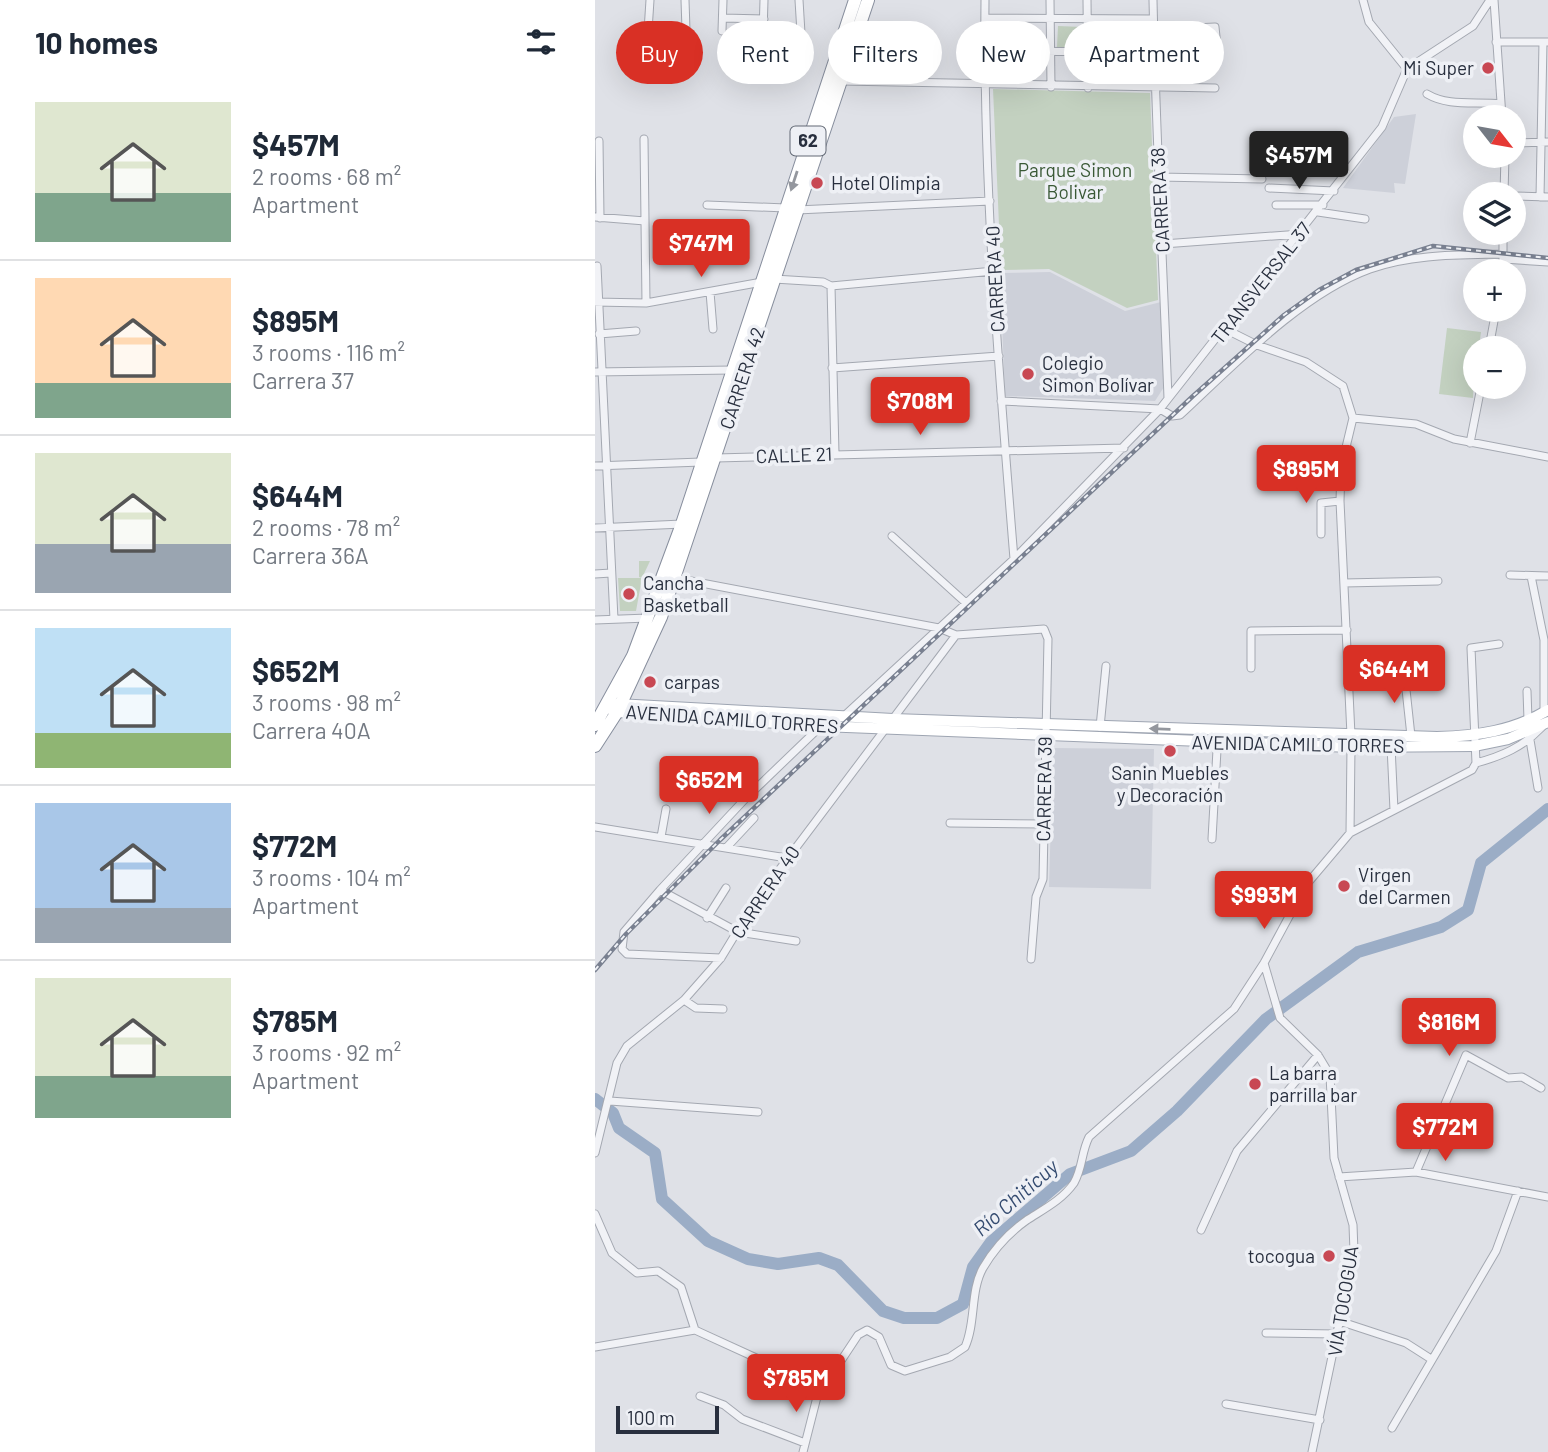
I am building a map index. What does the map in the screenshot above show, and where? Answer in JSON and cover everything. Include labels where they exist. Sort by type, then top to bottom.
[{"type":"highway","name":"CARRERA 42","points":[[792,209],[855,0]]},
{"type":"highway","name":"CARRERA 42","points":[[861,21],[868,0]]},
{"type":"highway","name":"CARRERA 42","points":[[595,746],[648,618],[683,524],[732,370],[840,84]]},
{"type":"highway","name":"CARRERA 42","points":[[595,725],[610,707],[652,640],[716,458],[767,281]]},
{"type":"main road","name":"AVENIDA CAMILO TORRES","points":[[610,707],[889,724],[1351,741],[1391,746],[1508,740],[1547,717]]},
{"type":"main road","name":"AVENIDA CAMILO TORRES","points":[[823,720],[843,716],[889,724]]},
{"type":"main road","name":"AVENIDA CAMILO TORRES","points":[[1351,741],[1411,736],[1474,741],[1528,720],[1547,717]]},
{"type":"main road","name":"AVENIDA CAMILO TORRES","points":[[1045,730],[1100,727],[1218,737]]},
{"type":"street","points":[[649,21],[650,0]]},
{"type":"street","points":[[685,0],[686,21]]},
{"type":"street","points":[[723,0],[723,21]]},
{"type":"street","points":[[723,18],[764,19],[764,0]]},
{"type":"street","points":[[799,0],[800,21]]},
{"type":"street","name":"CARRERA 40","points":[[985,0],[985,18]]},
{"type":"street","points":[[1050,0],[1051,88]]},
{"type":"street","points":[[1086,19],[1087,0]]},
{"type":"street","name":"CARRERA 38","points":[[1153,0],[1153,19]]},
{"type":"street","points":[[1363,0],[1369,22],[1407,69],[1473,26],[1492,0]]},
{"type":"street","points":[[1427,93],[1444,103],[1501,104],[1492,0]]},
{"type":"street","points":[[985,18],[1153,19]]},
{"type":"street","points":[[1496,42],[1545,42],[1544,197],[1526,196]]},
{"type":"street","points":[[1051,52],[1064,52]]},
{"type":"street","name":"TRANSVERSAL 37","points":[[1160,409],[1301,234],[1382,127],[1407,69]]},
{"type":"street","points":[[927,84],[1051,88],[1215,88]]},
{"type":"street","points":[[1088,84],[1088,88]]},
{"type":"street","name":"CARRERA 38","points":[[1153,84],[1163,244],[1168,399]]},
{"type":"street","name":"CARRERA 40","points":[[985,86],[1001,401],[1014,559]]},
{"type":"street","points":[[645,139],[646,303]]},
{"type":"street","points":[[599,141],[598,217],[645,221]]},
{"type":"street","points":[[1526,143],[1544,142]]},
{"type":"street","points":[[1159,177],[1262,179]]},
{"type":"street","points":[[1269,188],[1334,191]]},
{"type":"street","points":[[707,205],[792,209],[990,201]]},
{"type":"street","points":[[1276,205],[1320,209],[1365,219]]},
{"type":"street","points":[[1163,244],[1301,234]]},
{"type":"street","points":[[1503,245],[1503,256]]},
{"type":"street","points":[[1001,401],[1160,409],[1172,415],[1180,415],[1257,345],[1311,301],[1370,269],[1437,256],[1503,256],[1548,262]]},
{"type":"street","points":[[597,266],[598,372],[614,619]]},
{"type":"street","points":[[596,302],[646,303],[767,281],[827,284],[994,271]]},
{"type":"street","points":[[827,284],[835,454]]},
{"type":"street","points":[[711,292],[713,329]]},
{"type":"street","points":[[1225,329],[1257,345],[1306,362],[1343,386],[1353,418],[1341,475],[1340,502],[1351,741],[1350,834]]},
{"type":"street","points":[[599,334],[636,331]]},
{"type":"street","points":[[832,368],[999,356]]},
{"type":"street","points":[[598,372],[732,370]]},
{"type":"street","points":[[1470,443],[1479,399]]},
{"type":"street","points":[[843,716],[1014,559],[1160,409]]},
{"type":"street","points":[[1353,418],[1416,424],[1470,443],[1548,457]]},
{"type":"street","name":"CALLE 21","points":[[716,458],[1005,448],[1124,448]]},
{"type":"street","points":[[1315,456],[1315,470],[1341,475]]},
{"type":"street","points":[[595,466],[701,462]]},
{"type":"street","points":[[1321,534],[1321,503],[1340,502]]},
{"type":"street","points":[[595,528],[683,524]]},
{"type":"street","points":[[892,536],[965,603]]},
{"type":"street","points":[[595,574],[611,573]]},
{"type":"street","points":[[1510,575],[1548,576]]},
{"type":"street","points":[[1476,763],[1497,758],[1530,740],[1547,717],[1544,640],[1531,576]]},
{"type":"street","points":[[675,578],[939,628],[956,635]]},
{"type":"street","points":[[1344,583],[1438,581]]},
{"type":"street","points":[[595,620],[648,618]]},
{"type":"street","name":"CARRERA 39","points":[[956,635],[1034,629],[1044,629],[1048,633],[1043,879],[1036,897],[1031,959]]},
{"type":"street","points":[[1251,668],[1250,634],[1253,630],[1347,630]]},
{"type":"street","name":"CARRERA 40","points":[[595,1153],[610,1102],[617,1063],[627,1046],[684,1000],[721,958],[787,858],[956,635]]},
{"type":"street","points":[[700,1396],[725,1405],[742,1419],[804,1448],[811,1410],[822,1388],[858,1335],[867,1330],[879,1337],[891,1365],[905,1371],[950,1357],[965,1347],[981,1272],[994,1250],[1025,1221],[1056,1202],[1082,1166],[1082,1150],[1089,1137],[1234,1009],[1264,962],[1306,885],[1350,834],[1472,770],[1476,763],[1471,648],[1499,644]]},
{"type":"street","points":[[1100,727],[1106,666]]},
{"type":"street","points":[[1404,671],[1411,736]]},
{"type":"street","points":[[1527,691],[1528,720]]},
{"type":"street","points":[[721,958],[627,954],[622,949],[624,932],[745,799],[823,720]]},
{"type":"street","points":[[1212,839],[1218,737]]},
{"type":"street","points":[[1530,740],[1538,788]]},
{"type":"street","points":[[1391,746],[1394,810]]},
{"type":"street","points":[[674,785],[745,799]]},
{"type":"street","points":[[661,837],[666,809]]},
{"type":"street","points":[[726,848],[754,818]]},
{"type":"street","points":[[950,823],[1044,824]]},
{"type":"street","points":[[595,827],[787,858]]},
{"type":"street","points":[[707,918],[726,888]]},
{"type":"street","points":[[660,890],[707,918],[738,932],[796,941]]},
{"type":"street","name":"VÍA TOCOGUA","points":[[1264,962],[1280,1018],[1318,1055],[1330,1075],[1334,1158],[1353,1225],[1354,1252],[1313,1452]]},
{"type":"street","points":[[684,1000],[696,1008],[723,1009]]},
{"type":"street","points":[[1201,1230],[1237,1151],[1318,1055]]},
{"type":"street","points":[[1416,1172],[1467,1055],[1508,1077],[1522,1077],[1541,1088]]},
{"type":"street","points":[[610,1102],[758,1112]]},
{"type":"street","points":[[1339,1177],[1416,1172],[1548,1197]]},
{"type":"street","points":[[1392,1428],[1496,1251],[1518,1191]]},
{"type":"street","points":[[595,1214],[616,1258],[637,1273],[658,1270],[681,1287],[695,1330]]},
{"type":"street","points":[[1339,1321],[1409,1344],[1431,1359]]},
{"type":"street","points":[[595,1347],[695,1330],[822,1388]]},
{"type":"street","points":[[1266,1333],[1337,1334]]},
{"type":"street","points":[[1226,1404],[1320,1420]]},
{"type":"shaded area","points":[[1416,114],[1405,184],[1394,183],[1395,193],[1343,188],[1394,117]]},
{"type":"shaded area","points":[[1050,272],[1125,311],[1161,302],[1164,387],[1155,401],[1005,396],[1000,273]]},
{"type":"shaded area","points":[[1053,748],[1154,749],[1151,889],[1049,887]]},
{"type":"green space","points":[[1058,26],[1064,26],[1064,48],[1057,47]]},
{"type":"green space","name":"Parque Simon Bolivar","points":[[993,89],[1150,93],[1158,300],[1127,308],[1049,269],[1001,270]]},
{"type":"green space","points":[[1447,328],[1481,332],[1480,336],[1463,336],[1463,397],[1439,394]]},
{"type":"green space","points":[[639,561],[650,561],[642,578],[639,577]]},
{"type":"green space","name":"Cancha Basketball","points":[[618,578],[642,578],[636,611],[620,611]]},
{"type":"waterway","name":"Río Chiticuy","points":[[595,1099],[613,1113],[619,1128],[655,1153],[662,1199],[708,1241],[748,1259],[778,1264],[819,1258],[838,1265],[883,1311],[904,1318],[937,1318],[963,1304],[973,1267],[991,1242],[1070,1174],[1131,1151],[1177,1111],[1266,1019],[1358,952],[1441,927],[1468,910],[1481,863],[1548,809]]},
{"type":"railway","points":[[595,970],[626,934],[720,840],[1193,396],[1284,315],[1319,290],[1356,270],[1433,246],[1548,258]]},
{"type":"place","name":"Mi Super","points":[[1488,68]]},
{"type":"place","name":"Hotel Olimpia","points":[[817,183]]},
{"type":"place","name":"Colegio Simon Bolívar","points":[[1028,374]]},
{"type":"place","name":"Cancha Basketball","points":[[629,594]]},
{"type":"place","name":"carpas","points":[[650,682]]},
{"type":"place","name":"Sanin Muebles y Decoración","points":[[1170,751]]},
{"type":"place","name":"Virgen del Carmen","points":[[1344,886]]},
{"type":"place","name":"La barra parrilla bar","points":[[1255,1084]]},
{"type":"place","name":"tocogua","points":[[1329,1256]]}]
